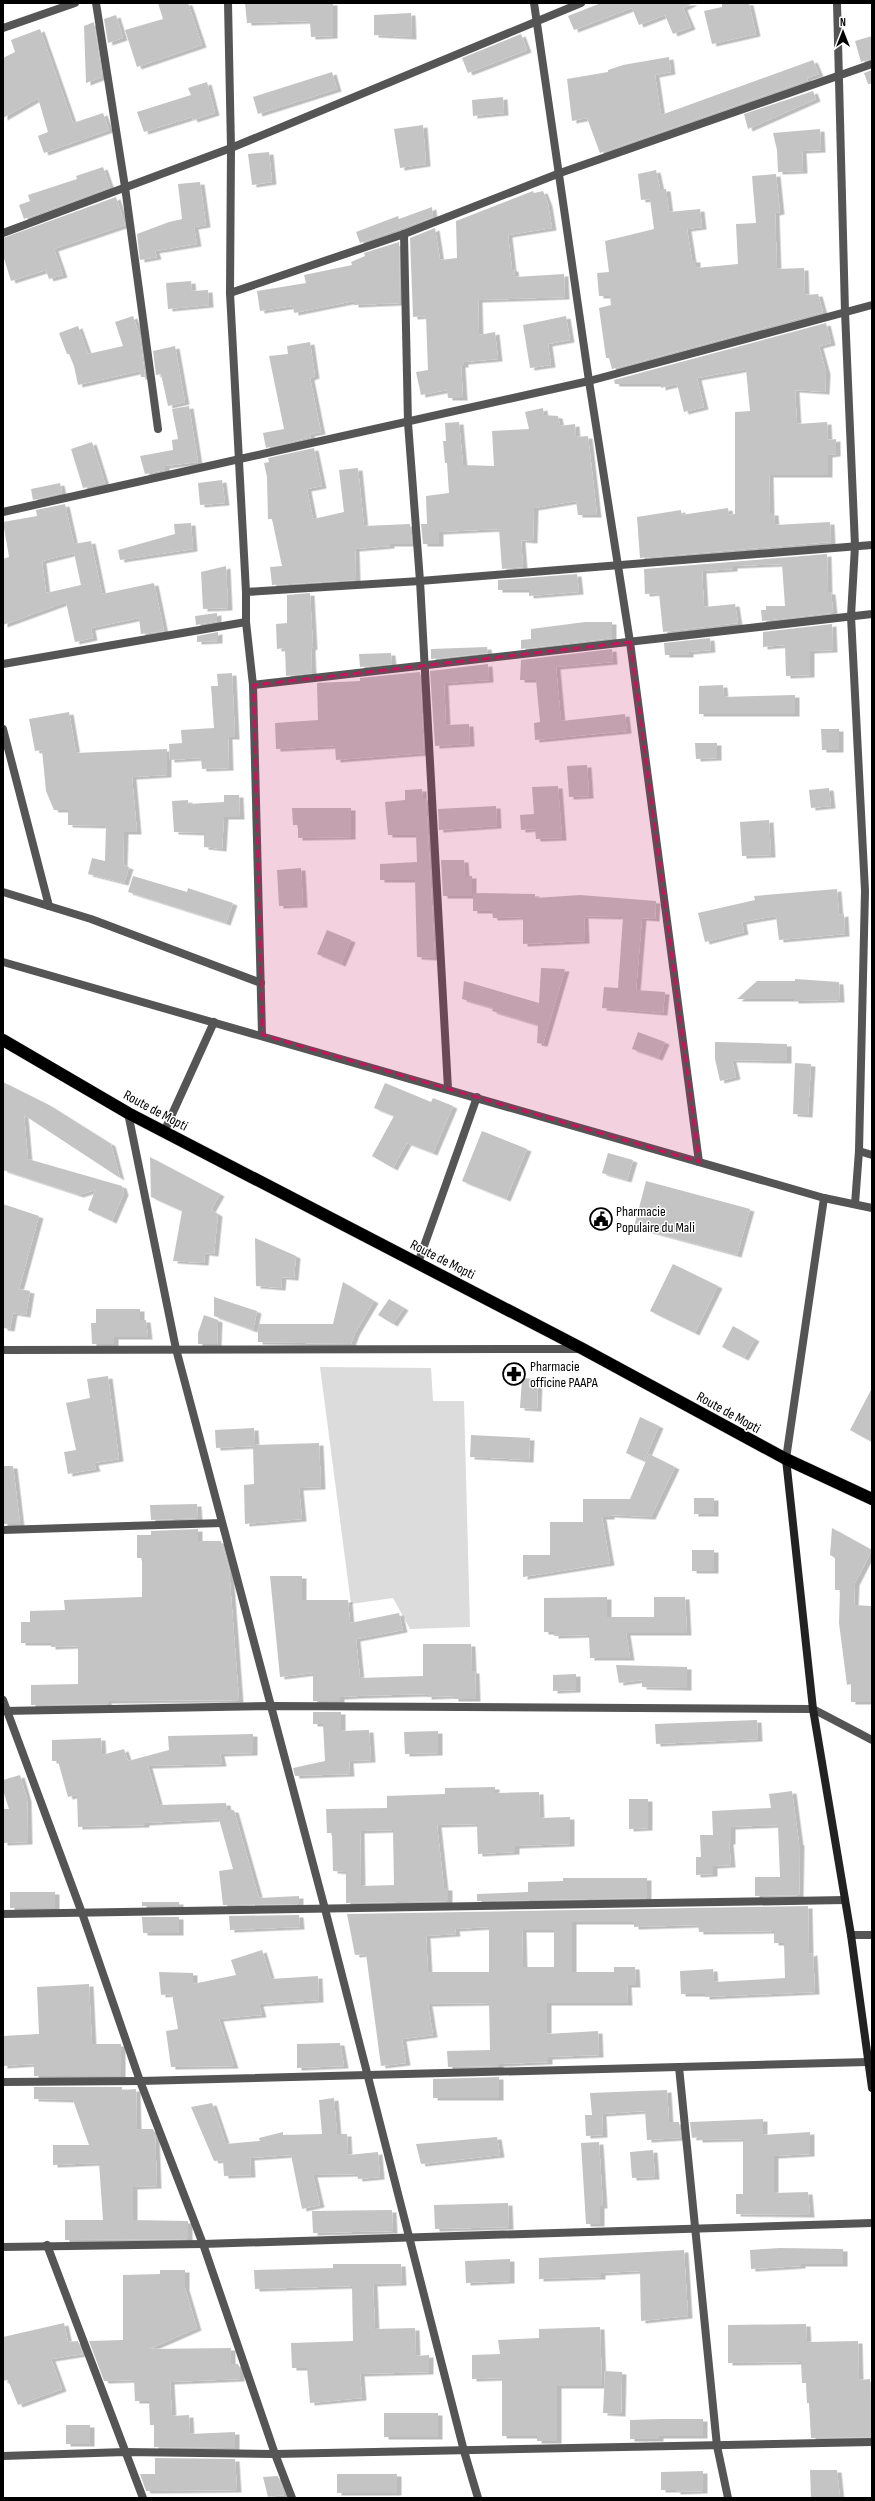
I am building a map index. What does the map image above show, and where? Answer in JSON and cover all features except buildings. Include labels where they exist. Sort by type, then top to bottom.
[{"type":"highway","name":"Route de Mopti","points":[[3,1040],[164,1132],[583,1349],[786,1459],[872,1499]]},
{"type":"street","points":[[3,28],[75,3]]},
{"type":"street","points":[[96,3],[125,187],[158,429]]},
{"type":"street","points":[[228,3],[231,148],[230,293],[246,592],[246,622],[252,685],[262,1035]]},
{"type":"street","points":[[534,3],[560,173],[589,381],[630,642],[699,1162]]},
{"type":"street","points":[[3,233],[231,148],[536,20],[581,3]]},
{"type":"street","points":[[837,3],[845,312],[855,546],[851,616],[868,891],[855,1204]]},
{"type":"street","points":[[230,293],[404,234],[560,173],[872,64]]},
{"type":"street","points":[[404,234],[408,423],[420,581],[448,1089]]},
{"type":"street","points":[[3,512],[408,423],[589,381],[872,305]]},
{"type":"street","points":[[246,592],[420,581],[872,545]]},
{"type":"street","points":[[252,685],[872,614]]},
{"type":"street","points":[[3,664],[246,622]]},
{"type":"street","points":[[3,729],[49,906]]},
{"type":"street","points":[[3,892],[91,919],[261,983]]},
{"type":"street","points":[[3,962],[262,1035],[824,1198],[872,1208]]},
{"type":"street","points":[[164,1132],[214,1022]]},
{"type":"street","points":[[418,1263],[477,1098]]},
{"type":"street","points":[[128,1112],[176,1349],[325,1909],[366,2075],[411,2237],[464,2450],[478,2498]]},
{"type":"street","points":[[858,1151],[872,1155]]},
{"type":"street","points":[[824,1198],[786,1459],[813,1709],[851,1935],[872,2088]]},
{"type":"street","points":[[3,1350],[583,1349]]},
{"type":"street","points":[[3,1530],[222,1523]]},
{"type":"street","points":[[3,1700],[5,1711],[82,1913],[140,2081],[203,2244],[275,2454],[292,2498]]},
{"type":"street","points":[[5,1711],[270,1706],[813,1709],[872,1740]]},
{"type":"street","points":[[3,1914],[845,1900]]},
{"type":"street","points":[[851,1935],[872,1935]]},
{"type":"street","points":[[3,2082],[140,2081],[868,2062]]},
{"type":"street","points":[[679,2067],[694,2229],[717,2446],[728,2498]]},
{"type":"street","points":[[3,2247],[203,2244],[872,2223]]},
{"type":"street","points":[[47,2246],[143,2498]]},
{"type":"street","points":[[3,2456],[126,2452],[275,2454],[872,2442]]},
{"type":"highlighted area","points":[[630,642],[699,1162],[262,1035],[253,685]]},
{"type":"shaded area","points":[[320,1367],[431,1368],[433,1401],[464,1401],[470,1627],[410,1629],[393,1598],[351,1604]]},
{"type":"place","name":"Pharmacie Populaire du Mali","points":[[601,1219]]},
{"type":"place","name":"Pharmacie officine PAAPA","points":[[514,1374]]}]
